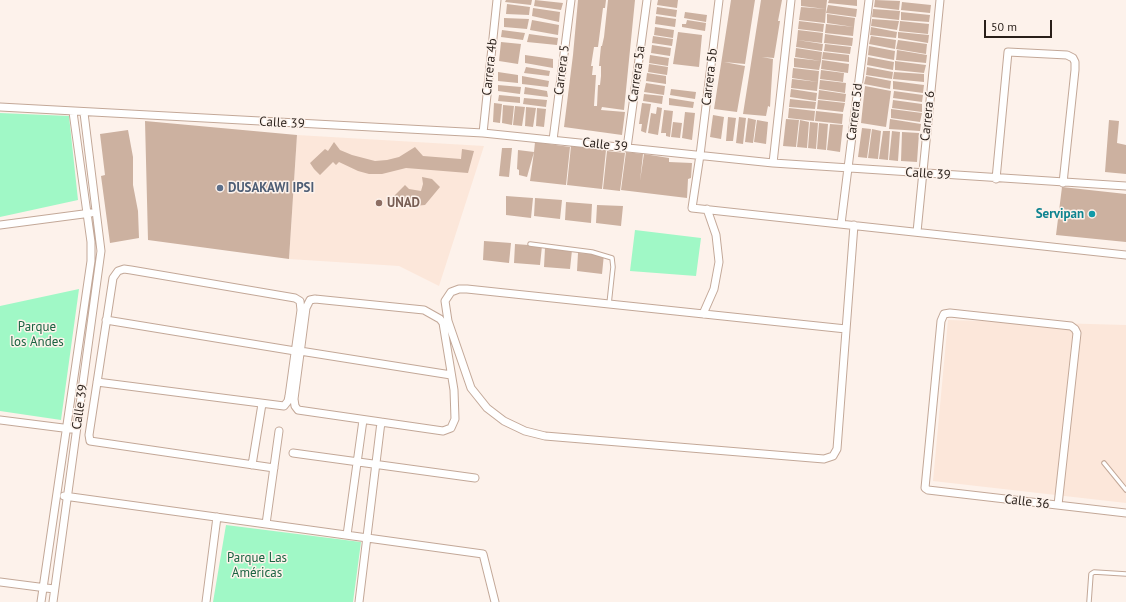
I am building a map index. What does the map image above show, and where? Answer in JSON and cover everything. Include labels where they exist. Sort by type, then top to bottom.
[{"type":"street","name":"Carrera 4b","points":[[483,133],[497,0]]},
{"type":"street","name":"Carrera 5","points":[[553,140],[570,0]]},
{"type":"street","name":"Carrera 5a","points":[[627,148],[647,0]]},
{"type":"street","name":"Carrera 5b","points":[[707,209],[692,208],[719,0]]},
{"type":"street","points":[[773,163],[791,0]]},
{"type":"street","name":"Carrera 5d","points":[[841,224],[869,0]]},
{"type":"street","name":"Carrera 6","points":[[917,232],[940,0]]},
{"type":"street","points":[[996,179],[1008,52],[1066,55],[1073,58],[1075,62],[1075,70],[1063,183]]},
{"type":"street","name":"Calle 39","points":[[0,107],[84,113],[483,133],[773,163],[996,179],[1126,186]]},
{"type":"street","name":"Calle 39","points":[[41,602],[58,495],[91,262],[91,242],[73,112]]},
{"type":"street","name":"Calle 39","points":[[53,602],[100,266],[101,239],[84,113]]},
{"type":"street","points":[[703,314],[714,289],[719,262],[716,235],[707,209],[1126,255]]},
{"type":"street","points":[[0,225],[97,212]]},
{"type":"street","points":[[846,329],[467,289],[459,289],[451,292],[445,301],[448,321],[471,388],[487,408],[504,421],[525,431],[545,436],[824,460],[833,456],[837,449],[854,225]]},
{"type":"street","points":[[97,382],[280,407],[286,404],[289,396],[298,351],[306,308],[310,300],[315,299],[424,310],[436,315],[443,323],[456,419],[451,428],[443,431],[302,411],[295,406],[294,399],[298,351],[301,305],[295,298],[131,270],[124,269],[118,271],[113,278],[106,320],[89,435],[90,441],[274,468]]},
{"type":"street","name":"Calle 36","points":[[1058,505],[1077,333],[1075,329],[1071,326],[950,313],[944,314],[941,321],[924,485],[925,488],[928,490],[1126,514]]},
{"type":"street","points":[[106,320],[451,375]]},
{"type":"street","points":[[252,465],[262,404]]},
{"type":"street","points":[[0,420],[77,430]]},
{"type":"street","points":[[347,535],[363,420]]},
{"type":"street","points":[[359,602],[381,422]]},
{"type":"street","points":[[266,524],[279,430]]},
{"type":"street","points":[[293,453],[475,478]]},
{"type":"street","points":[[58,495],[483,554],[495,602]]},
{"type":"street","points":[[206,602],[217,517]]},
{"type":"street","points":[[0,582],[54,589]]},
{"type":"lane","points":[[530,244],[592,252],[612,258],[613,267],[609,304]]},
{"type":"lane","points":[[1104,463],[1126,490]]},
{"type":"lane","points":[[1089,602],[1091,574],[1094,572],[1126,574]]},
{"type":"shaded area","name":"UNAD","points":[[297,135],[484,146],[439,286],[399,266],[289,259]]},
{"type":"shaded area","points":[[948,320],[1126,325],[1126,503],[933,481]]},
{"type":"green space","points":[[0,113],[69,116],[78,200],[0,217]]},
{"type":"green space","points":[[635,230],[701,238],[696,276],[630,271]]},
{"type":"green space","name":"Parque los Andes","points":[[79,289],[61,420],[0,411],[0,306]]},
{"type":"green space","name":"Parque Las Américas","points":[[226,525],[361,542],[353,602],[213,602]]},
{"type":"building","points":[[506,0],[532,0],[531,5],[505,2]]},
{"type":"building","points":[[535,0],[563,3],[561,10],[534,6]]},
{"type":"building","points":[[578,0],[606,0],[605,8],[603,8],[598,47],[594,47],[591,66],[593,66],[592,75],[596,75],[594,106],[597,106],[598,85],[600,85],[601,76],[601,66],[599,66],[601,46],[604,37],[608,0],[635,0],[624,110],[602,107],[601,110],[625,112],[622,135],[564,127]]},
{"type":"building","points":[[658,0],[678,0],[677,8],[657,5]]},
{"type":"building","points":[[731,0],[755,0],[745,64],[724,62],[745,66],[737,112],[714,109]]},
{"type":"building","points":[[761,0],[782,0],[774,58],[762,57],[773,59],[770,107],[768,106],[766,116],[743,114]]},
{"type":"building","points":[[801,0],[827,0],[826,9],[801,6]]},
{"type":"building","points":[[829,0],[857,0],[857,6],[828,3]]},
{"type":"building","points":[[875,0],[900,1],[899,10],[874,7]]},
{"type":"building","points":[[902,2],[931,5],[930,13],[901,10]]},
{"type":"building","points":[[507,4],[530,7],[529,15],[506,14]]},
{"type":"building","points":[[828,5],[857,9],[856,17],[826,13]]},
{"type":"building","points":[[657,7],[677,10],[676,17],[656,14]]},
{"type":"building","points":[[801,7],[826,9],[825,23],[799,20]]},
{"type":"building","points":[[533,8],[560,12],[559,22],[532,16]]},
{"type":"building","points":[[873,9],[900,11],[899,20],[872,17]]},
{"type":"building","points":[[685,12],[707,15],[706,22],[684,18]]},
{"type":"building","points":[[901,12],[930,15],[929,22],[901,20]]},
{"type":"building","points":[[827,14],[855,18],[854,27],[827,23]]},
{"type":"building","points":[[656,16],[676,19],[675,27],[655,24]]},
{"type":"building","points":[[504,18],[529,19],[527,29],[504,27]]},
{"type":"building","points":[[872,19],[899,21],[897,30],[871,26]]},
{"type":"building","points":[[532,20],[559,25],[558,35],[530,30]]},
{"type":"building","points":[[687,20],[706,23],[705,31],[682,27],[682,24],[686,24]]},
{"type":"building","points":[[799,21],[824,24],[823,32],[798,29]]},
{"type":"building","points":[[900,21],[929,24],[928,34],[899,31]]},
{"type":"building","points":[[826,24],[854,27],[853,36],[825,33]]},
{"type":"building","points":[[655,27],[674,30],[673,38],[654,35]]},
{"type":"building","points":[[871,27],[897,32],[896,38],[870,35]]},
{"type":"building","points":[[502,30],[525,33],[523,40],[501,37]]},
{"type":"building","points":[[798,30],[823,33],[822,43],[797,40]]},
{"type":"building","points":[[678,32],[702,35],[699,67],[673,64]]},
{"type":"building","points":[[898,32],[929,35],[928,43],[898,38]]},
{"type":"building","points":[[529,34],[558,38],[557,45],[527,42]]},
{"type":"building","points":[[825,34],[853,38],[852,46],[824,43]]},
{"type":"building","points":[[653,36],[673,39],[672,46],[652,43]]},
{"type":"building","points":[[871,36],[896,40],[895,49],[869,44]]},
{"type":"building","points":[[797,40],[823,44],[822,51],[796,47]]},
{"type":"building","points":[[898,40],[927,44],[926,54],[896,49]]},
{"type":"building","points":[[501,42],[521,44],[518,64],[499,61]]},
{"type":"building","points":[[825,44],[851,47],[850,54],[824,51]]},
{"type":"building","points":[[652,45],[671,48],[670,56],[651,53]]},
{"type":"building","points":[[869,46],[895,51],[894,60],[868,55]]},
{"type":"building","points":[[796,48],[822,52],[821,61],[795,57]]},
{"type":"building","points":[[897,50],[927,55],[926,63],[896,60]]},
{"type":"building","points":[[823,52],[849,55],[849,62],[822,59]]},
{"type":"building","points":[[525,55],[553,59],[553,68],[525,63]]},
{"type":"building","points":[[650,55],[669,58],[668,66],[649,63]]},
{"type":"building","points":[[868,57],[894,62],[893,70],[867,65]]},
{"type":"building","points":[[794,58],[821,61],[819,70],[794,67]]},
{"type":"building","points":[[822,60],[849,64],[848,73],[821,69]]},
{"type":"building","points":[[895,61],[926,65],[924,73],[895,70]]},
{"type":"building","points":[[649,64],[668,67],[667,75],[648,72]]},
{"type":"building","points":[[526,67],[550,71],[549,76],[524,73]]},
{"type":"building","points":[[867,67],[893,72],[892,79],[866,75]]},
{"type":"building","points":[[793,68],[819,71],[818,82],[792,78]]},
{"type":"building","points":[[821,70],[844,73],[843,82],[820,79]]},
{"type":"building","points":[[498,72],[518,75],[518,83],[498,81]]},
{"type":"building","points":[[894,72],[924,74],[924,82],[893,79]]},
{"type":"building","points":[[647,73],[666,76],[666,84],[646,81]]},
{"type":"building","points":[[522,76],[549,81],[548,87],[522,84]]},
{"type":"building","points":[[866,76],[891,81],[890,89],[864,84]]},
{"type":"building","points":[[792,79],[818,82],[817,91],[791,88]]},
{"type":"building","points":[[820,80],[846,83],[845,93],[819,89]]},
{"type":"building","points":[[893,81],[924,85],[923,93],[893,89]]},
{"type":"building","points":[[646,83],[665,86],[664,95],[644,92]]},
{"type":"building","points":[[498,85],[521,87],[520,94],[498,91]]},
{"type":"building","points":[[865,86],[891,91],[886,127],[861,123]]},
{"type":"building","points":[[525,87],[547,91],[548,97],[524,94]]},
{"type":"building","points":[[671,89],[696,92],[695,99],[670,95]]},
{"type":"building","points":[[791,89],[817,93],[816,101],[790,97]]},
{"type":"building","points":[[819,90],[846,94],[845,102],[818,99]]},
{"type":"building","points":[[894,91],[923,95],[922,102],[893,98]]},
{"type":"building","points":[[644,94],[663,96],[662,104],[643,101]]},
{"type":"building","points":[[499,95],[520,97],[520,103],[498,101]]},
{"type":"building","points":[[524,98],[547,100],[546,107],[523,104]]},
{"type":"building","points":[[669,98],[694,102],[693,108],[669,105]]},
{"type":"building","points":[[790,99],[816,102],[815,109],[789,107]]},
{"type":"building","points":[[818,100],[845,103],[843,112],[817,109]]},
{"type":"building","points":[[893,100],[922,104],[922,112],[892,108]]},
{"type":"building","points":[[494,103],[502,104],[500,123],[493,122]]},
{"type":"building","points":[[642,103],[651,104],[646,133],[641,131],[642,124],[639,124]]},
{"type":"building","points":[[503,105],[514,106],[512,125],[502,123]]},
{"type":"building","points":[[515,106],[525,107],[522,126],[513,125]]},
{"type":"building","points":[[526,107],[536,108],[533,127],[525,126]]},
{"type":"building","points":[[657,107],[662,108],[658,135],[648,133],[651,113],[656,114]]},
{"type":"building","points":[[537,108],[546,109],[544,127],[536,126]]},
{"type":"building","points":[[789,108],[815,111],[814,121],[788,118]]},
{"type":"building","points":[[891,109],[922,113],[920,122],[891,118]]},
{"type":"building","points":[[664,110],[673,111],[670,137],[666,136],[666,133],[661,133]]},
{"type":"building","points":[[816,111],[843,114],[842,124],[815,121]]},
{"type":"building","points":[[685,112],[695,113],[692,140],[682,138]]},
{"type":"building","points":[[713,115],[724,117],[721,139],[710,137]]},
{"type":"building","points":[[728,117],[736,118],[733,141],[726,141]]},
{"type":"building","points":[[739,117],[746,118],[743,144],[736,143]]},
{"type":"building","points":[[748,118],[756,120],[753,143],[745,142]]},
{"type":"building","points":[[786,119],[799,120],[796,147],[783,146]]},
{"type":"building","points":[[890,119],[921,124],[920,131],[889,129]]},
{"type":"building","points":[[757,120],[768,122],[766,144],[754,142]]},
{"type":"building","points":[[800,120],[809,122],[807,148],[797,147]]},
{"type":"building","points":[[1109,120],[1119,121],[1117,143],[1126,145],[1126,174],[1105,172]]},
{"type":"building","name":"DUSAKAWI IPSI","points":[[145,121],[297,135],[289,259],[148,240]]},
{"type":"building","points":[[673,122],[682,123],[680,138],[671,137]]},
{"type":"building","points":[[810,122],[818,123],[816,149],[808,148]]},
{"type":"building","points":[[819,123],[828,124],[826,150],[817,149]]},
{"type":"building","points":[[830,124],[843,125],[840,152],[827,150]]},
{"type":"building","points":[[862,128],[871,129],[867,158],[858,157]]},
{"type":"building","points":[[872,129],[881,131],[878,159],[868,158]]},
{"type":"building","points":[[128,130],[133,157],[133,185],[138,211],[139,238],[110,243],[101,176],[105,175],[100,134]]},
{"type":"building","points":[[883,131],[890,131],[888,160],[879,159]]},
{"type":"building","points":[[892,131],[900,132],[898,161],[889,160]]},
{"type":"building","points":[[902,132],[919,133],[917,162],[901,161]]},
{"type":"building","points":[[334,142],[340,150],[375,161],[399,157],[415,147],[423,156],[461,159],[462,149],[474,151],[468,173],[406,168],[382,174],[369,174],[358,171],[339,162],[336,165],[333,162],[320,175],[310,163],[325,149],[328,151]]},
{"type":"building","points":[[535,142],[570,147],[566,185],[530,181]]},
{"type":"building","points":[[571,146],[606,150],[602,189],[567,185]]},
{"type":"building","points":[[502,148],[512,148],[509,177],[499,176]]},
{"type":"building","points":[[518,150],[534,152],[527,177],[519,175],[519,170],[517,169]]},
{"type":"building","points":[[607,151],[625,153],[620,191],[603,189]]},
{"type":"building","points":[[626,152],[643,154],[640,181],[644,154],[669,158],[669,162],[692,163],[691,178],[688,179],[687,198],[621,190]]},
{"type":"building","points":[[422,177],[432,179],[440,187],[425,205],[414,206],[404,203],[394,196],[405,185],[409,189],[421,191],[423,184]]},
{"type":"building","name":"Servipan","points":[[1062,187],[1126,194],[1126,242],[1056,235]]},
{"type":"building","points":[[506,196],[533,198],[531,218],[506,215]]},
{"type":"building","points":[[535,198],[562,200],[560,219],[534,216]]},
{"type":"building","points":[[566,202],[592,204],[591,223],[565,220]]},
{"type":"building","points":[[597,205],[623,206],[621,226],[596,223]]},
{"type":"building","points":[[484,241],[511,243],[509,263],[483,260]]},
{"type":"building","points":[[515,244],[542,246],[540,265],[514,263]]},
{"type":"building","points":[[545,248],[572,250],[570,269],[544,267]]},
{"type":"building","points":[[578,253],[604,254],[602,274],[577,271]]},
{"type":"place","name":"DUSAKAWI IPSI","points":[[220,188]]},
{"type":"place","name":"UNAD","points":[[379,203]]},
{"type":"place","name":"Servipan","points":[[1092,214]]}]
